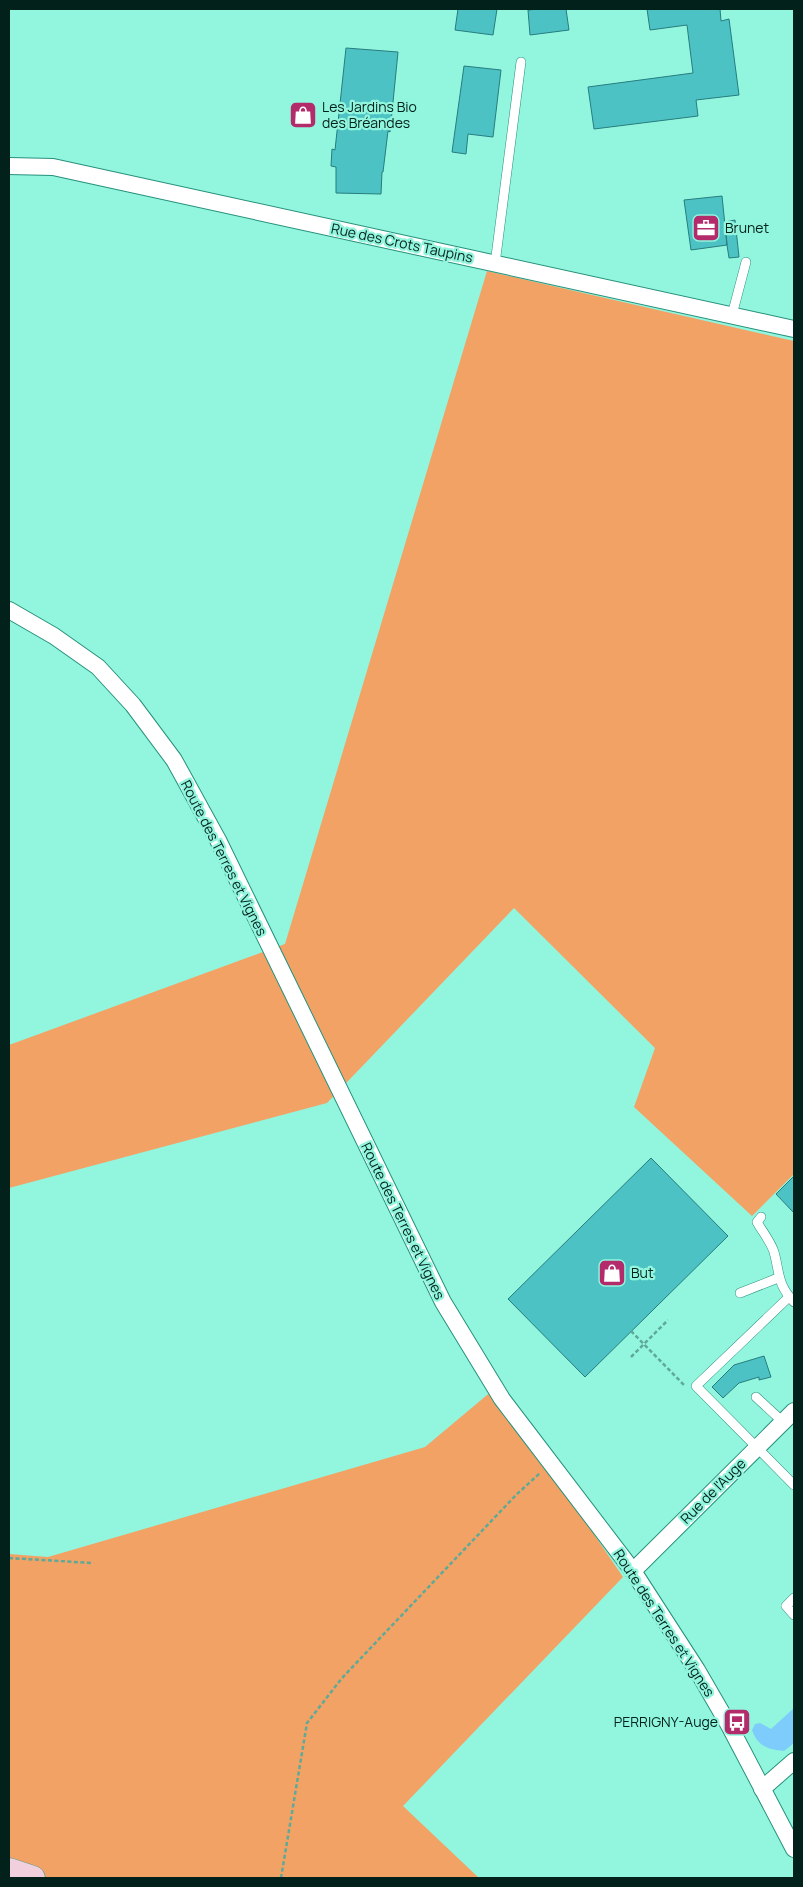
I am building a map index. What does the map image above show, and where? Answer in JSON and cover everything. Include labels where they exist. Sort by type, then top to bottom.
[{"type":"street","name":"Rue des Crots Taupins","points":[[9,166],[53,167],[794,329]]},
{"type":"street","name":"Route des Terres et Vignes","points":[[9,610],[54,636],[98,667],[133,705],[174,760],[218,840],[443,1302],[502,1399],[633,1571],[697,1670],[730,1727],[794,1849]]},
{"type":"street","name":"Rue de l'Auge","points":[[633,1571],[788,1416]]},
{"type":"street","points":[[762,1789],[794,1761]]},
{"type":"street","points":[[9,1870],[32,1878]]},
{"type":"lane","points":[[495,264],[521,62]]},
{"type":"lane","points":[[732,315],[746,262]]},
{"type":"lane","points":[[761,1216],[757,1222],[774,1251],[778,1278],[792,1299],[696,1386],[794,1485]]},
{"type":"lane","points":[[740,1293],[778,1278]]},
{"type":"lane","points":[[756,1397],[788,1416]]},
{"type":"lane","points":[[794,1598],[786,1606],[794,1615]]},
{"type":"path","points":[[631,1357],[668,1320]]},
{"type":"path","points":[[631,1331],[689,1390]]},
{"type":"path","points":[[281,1878],[307,1723],[342,1678],[516,1495],[551,1464]]},
{"type":"path","points":[[9,1558],[92,1563]]},
{"type":"shaded area","points":[[487,271],[794,341],[794,1174],[752,1216],[634,1107],[655,1048],[514,908],[327,1103],[9,1188],[9,1045],[285,944]]},
{"type":"shaded area","points":[[493,1390],[502,1399],[623,1577],[403,1806],[479,1878],[9,1878],[9,1554],[48,1557],[425,1447]]},
{"type":"water","points":[[794,1708],[794,1743],[784,1751],[768,1748],[757,1740],[752,1730],[755,1724],[760,1723],[771,1729]]},
{"type":"building","points":[[458,9],[497,9],[493,35],[455,30]]},
{"type":"building","points":[[566,9],[569,30],[530,35],[528,10]]},
{"type":"building","points":[[647,9],[720,9],[721,21],[729,19],[739,95],[696,100],[698,116],[594,129],[588,87],[693,73],[687,25],[650,30]]},
{"type":"building","points":[[346,48],[398,52],[390,132],[388,131],[382,172],[381,194],[336,193],[336,167],[331,166],[332,149],[335,150]]},
{"type":"building","points":[[464,66],[501,70],[493,137],[468,134],[466,154],[452,152]]},
{"type":"building","points":[[722,196],[727,245],[691,250],[684,200]]},
{"type":"building","points":[[735,220],[739,257],[729,258],[725,222]]},
{"type":"building","name":"But","points":[[651,1158],[728,1236],[585,1377],[508,1299]]},
{"type":"building","points":[[794,1176],[794,1213],[776,1194]]},
{"type":"building","points":[[764,1356],[771,1377],[759,1380],[759,1377],[739,1383],[723,1398],[712,1387],[734,1365]]},
{"type":"place","name":"Les Jardins Bio des Bréandes","points":[[303,115]]},
{"type":"place","name":"Brunet","points":[[706,228]]},
{"type":"place","name":"But","points":[[612,1273]]},
{"type":"place","name":"PERRIGNY-Auge","points":[[737,1722]]}]
